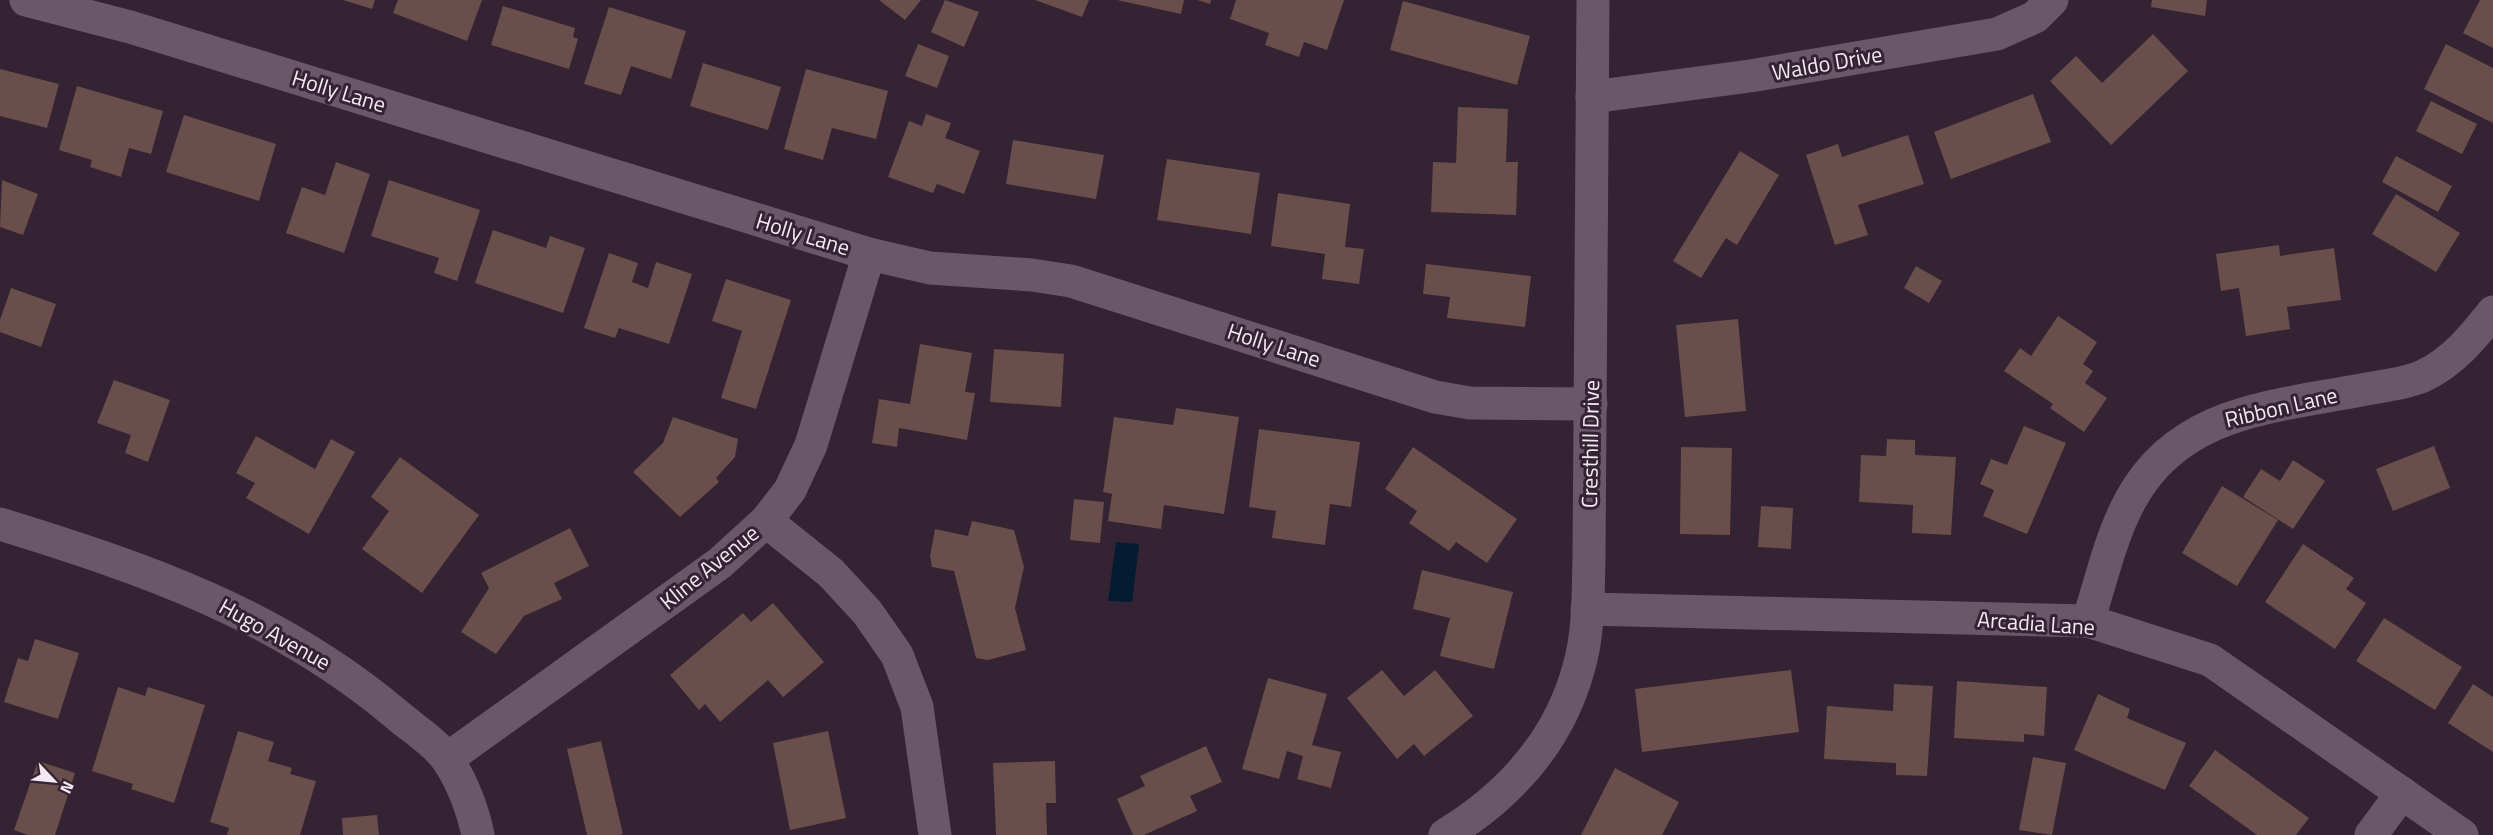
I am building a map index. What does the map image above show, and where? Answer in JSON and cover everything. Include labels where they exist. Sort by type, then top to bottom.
[{"type":"street","name":"Holly Lane","points":[[26,0],[134,13],[869,254],[930,268],[1071,280],[1453,401],[1590,404]]},
{"type":"street","name":"Cresthill Drive","points":[[1445,835],[1502,795],[1550,734],[1562,712],[1579,666],[1587,609],[1593,0]]},
{"type":"street","name":"Waldo Drive","points":[[1592,97],[1749,76],[1997,34],[2035,17],[2052,0]]},
{"type":"street","name":"Kline Avenue","points":[[447,759],[720,563],[766,521],[790,490],[810,445],[869,254]]},
{"type":"street","name":"Ribbon Lane","points":[[2088,621],[2117,530],[2130,501],[2150,472],[2181,441],[2217,421],[2253,411],[2423,376],[2450,359],[2471,340],[2493,312]]},
{"type":"street","points":[[766,521],[831,573],[867,612],[897,655],[918,707],[935,835]]},
{"type":"street","name":"Hugo Avenue","points":[[0,524],[103,556],[204,595],[300,645],[354,679],[447,759],[473,813],[478,835]]},
{"type":"street","name":"Arcadia Lane","points":[[1587,609],[2088,621],[2210,660],[2462,835]]},
{"type":"street","points":[[2371,835],[2402,793]]},
{"type":"water","points":[[1116,542],[1139,544],[1132,602],[1108,601]]},
{"type":"building","points":[[343,0],[375,0],[372,9]]},
{"type":"building","points":[[398,0],[482,0],[467,41],[393,13]]},
{"type":"building","points":[[879,0],[921,0],[905,20]]},
{"type":"building","points":[[945,0],[979,12],[964,47],[931,32]]},
{"type":"building","points":[[1035,0],[1089,0],[1082,17]]},
{"type":"building","points":[[1117,0],[1184,0],[1181,14]]},
{"type":"building","points":[[1197,0],[1211,0],[1210,4]]},
{"type":"building","points":[[1236,0],[1344,0],[1327,50],[1304,42],[1299,57],[1265,45],[1269,33],[1230,19]]},
{"type":"building","points":[[2152,0],[2207,0],[2205,16],[2151,7]]},
{"type":"building","points":[[2480,0],[2493,0],[2493,48],[2463,33]]},
{"type":"building","points":[[1403,1],[1530,36],[1517,85],[1390,50]]},
{"type":"building","points":[[503,6],[575,28],[573,37],[578,39],[569,69],[491,45]]},
{"type":"building","points":[[609,7],[686,31],[671,79],[631,66],[621,95],[584,84]]},
{"type":"building","points":[[2153,34],[2188,71],[2111,145],[2050,81],[2076,56],[2102,83]]},
{"type":"building","points":[[918,44],[949,56],[937,88],[905,76]]},
{"type":"building","points":[[2446,44],[2493,68],[2493,123],[2424,89]]},
{"type":"building","points":[[703,63],[781,87],[768,130],[690,106]]},
{"type":"building","points":[[0,69],[59,84],[47,128],[0,116]]},
{"type":"building","points":[[806,69],[888,91],[876,139],[832,128],[823,160],[784,149]]},
{"type":"building","points":[[77,86],[163,111],[151,154],[129,148],[121,177],[90,167],[92,160],[59,150]]},
{"type":"building","points":[[2033,94],[2051,142],[1951,179],[1934,132]]},
{"type":"building","points":[[2431,101],[2477,124],[2462,154],[2416,131]]},
{"type":"building","points":[[1458,107],[1508,109],[1506,162],[1518,162],[1516,215],[1431,212],[1433,162],[1456,163]]},
{"type":"building","points":[[926,114],[951,123],[945,138],[980,151],[964,194],[937,184],[933,193],[888,177],[909,121],[922,126]]},
{"type":"building","points":[[184,115],[276,144],[259,201],[166,172]]},
{"type":"building","points":[[1908,135],[1924,184],[1858,205],[1868,235],[1835,245],[1806,155],[1838,144],[1842,157]]},
{"type":"building","points":[[1013,140],[1104,155],[1096,199],[1006,184]]},
{"type":"building","points":[[1740,151],[1779,175],[1737,245],[1726,238],[1701,278],[1673,261]]},
{"type":"building","points":[[2396,156],[2452,186],[2438,212],[2382,182]]},
{"type":"building","points":[[1167,159],[1260,173],[1251,234],[1157,220]]},
{"type":"building","points":[[336,162],[370,174],[344,253],[286,233],[302,187],[325,195]]},
{"type":"building","points":[[2,180],[38,194],[23,235],[0,227]]},
{"type":"building","points":[[389,180],[480,210],[457,281],[434,273],[439,258],[371,236]]},
{"type":"building","points":[[1278,193],[1350,204],[1345,247],[1364,249],[1359,284],[1322,279],[1325,254],[1271,246]]},
{"type":"building","points":[[2396,194],[2460,233],[2436,272],[2372,234]]},
{"type":"building","points":[[493,230],[546,248],[550,236],[585,248],[563,313],[475,283]]},
{"type":"building","points":[[2279,245],[2280,256],[2334,248],[2341,300],[2287,307],[2290,329],[2246,336],[2239,288],[2221,291],[2216,254]]},
{"type":"building","points":[[609,253],[638,263],[632,282],[648,288],[656,262],[692,274],[669,344],[619,328],[615,338],[584,328]]},
{"type":"building","points":[[1426,264],[1531,276],[1525,327],[1447,318],[1450,297],[1423,294]]},
{"type":"building","points":[[1916,266],[1942,281],[1929,303],[1904,288]]},
{"type":"building","points":[[726,279],[791,300],[756,409],[721,398],[742,331],[712,321]]},
{"type":"building","points":[[11,288],[56,304],[41,347],[0,332],[0,320]]},
{"type":"building","points":[[2058,316],[2097,342],[2083,364],[2093,371],[2085,383],[2107,398],[2084,432],[2050,408],[2053,404],[2004,371],[2020,348],[2031,356]]},
{"type":"building","points":[[1738,319],[1746,411],[1685,417],[1676,325]]},
{"type":"building","points":[[920,344],[972,353],[965,392],[975,393],[967,440],[899,428],[897,447],[872,443],[879,399],[910,404]]},
{"type":"building","points":[[994,349],[1064,354],[1061,407],[990,402]]},
{"type":"building","points":[[114,380],[170,400],[148,462],[125,453],[131,435],[97,423]]},
{"type":"building","points":[[1176,408],[1239,417],[1224,514],[1164,505],[1161,529],[1108,521],[1112,494],[1103,492],[1114,417],[1173,425]]},
{"type":"building","points":[[673,417],[738,439],[735,457],[716,478],[719,482],[680,517],[633,472],[663,443]]},
{"type":"building","points":[[2024,426],[2066,443],[2027,534],[1983,516],[1994,490],[1980,484],[1991,459],[2007,465]]},
{"type":"building","points":[[1259,429],[1360,442],[1351,507],[1330,504],[1325,545],[1272,538],[1276,511],[1249,507]]},
{"type":"building","points":[[256,436],[315,469],[331,439],[355,452],[309,534],[246,498],[255,483],[236,473]]},
{"type":"building","points":[[1887,439],[1915,440],[1915,455],[1956,457],[1951,535],[1912,533],[1913,505],[1859,502],[1861,455],[1886,456]]},
{"type":"building","points":[[2434,446],[2450,488],[2393,511],[2376,469]]},
{"type":"building","points":[[1413,447],[1517,519],[1487,563],[1456,542],[1449,551],[1409,523],[1417,511],[1385,489]]},
{"type":"building","points":[[1681,447],[1732,448],[1730,535],[1680,534]]},
{"type":"building","points":[[400,457],[479,515],[422,593],[362,549],[389,511],[371,497]]},
{"type":"building","points":[[2293,460],[2325,481],[2293,529],[2243,497],[2261,469],[2280,481]]},
{"type":"building","points":[[2222,486],[2278,520],[2237,586],[2182,553]]},
{"type":"building","points":[[1074,499],[1104,502],[1100,543],[1070,540]]},
{"type":"building","points":[[1761,506],[1793,508],[1791,549],[1758,547]]},
{"type":"building","points":[[972,521],[1014,530],[1024,567],[1015,608],[1026,650],[988,660],[976,658],[954,571],[932,567],[930,556],[935,529],[968,536]]},
{"type":"building","points":[[570,528],[589,566],[554,583],[562,599],[524,616],[496,654],[461,632],[489,588],[481,573]]},
{"type":"building","points":[[2303,544],[2354,578],[2346,589],[2366,603],[2335,649],[2265,602]]},
{"type":"building","points":[[1422,570],[1513,592],[1494,669],[1440,656],[1450,618],[1413,609]]},
{"type":"building","points":[[773,603],[824,662],[783,697],[768,680],[720,722],[705,704],[699,710],[670,675],[743,613],[751,622]]},
{"type":"building","points":[[2384,618],[2462,667],[2435,710],[2356,661]]},
{"type":"building","points":[[35,639],[79,653],[58,719],[4,702],[18,658],[28,661]]},
{"type":"building","points":[[1382,670],[1404,696],[1435,670],[1473,716],[1424,756],[1414,744],[1397,759],[1347,698]]},
{"type":"building","points":[[1791,670],[1799,732],[1642,752],[1635,689]]},
{"type":"building","points":[[1268,678],[1327,694],[1312,745],[1341,752],[1331,788],[1297,779],[1303,756],[1287,751],[1279,779],[1242,769]]},
{"type":"building","points":[[1957,681],[2047,687],[2044,736],[2024,734],[2024,742],[1954,738]]},
{"type":"building","points":[[1894,684],[1933,686],[1927,776],[1896,775],[1896,763],[1824,759],[1827,706],[1893,711]]},
{"type":"building","points":[[2473,684],[2493,697],[2493,752],[2448,723]]},
{"type":"building","points":[[118,687],[145,696],[148,687],[205,705],[174,803],[131,789],[133,784],[92,771]]},
{"type":"building","points":[[2098,694],[2130,709],[2127,718],[2186,743],[2165,790],[2074,750]]},
{"type":"building","points":[[238,731],[274,742],[268,761],[292,768],[290,774],[316,781],[300,835],[227,835],[229,828],[210,822]]},
{"type":"building","points":[[828,731],[846,818],[790,830],[773,743]]},
{"type":"building","points":[[601,741],[623,834],[619,835],[587,835],[567,749]]},
{"type":"building","points":[[1206,746],[1222,782],[1190,796],[1197,811],[1144,835],[1133,835],[1117,799],[1145,786],[1140,776]]},
{"type":"building","points":[[2215,750],[2309,818],[2296,835],[2257,835],[2189,786]]},
{"type":"building","points":[[2033,757],[2066,763],[2052,835],[2019,830]]},
{"type":"building","points":[[38,761],[75,773],[55,835],[28,835],[14,830]]},
{"type":"building","points":[[1055,761],[1056,803],[1046,803],[1047,835],[996,835],[993,763]]},
{"type":"building","points":[[1615,768],[1679,802],[1662,835],[1581,835]]},
{"type":"building","points":[[377,815],[379,835],[343,835],[342,818]]}]
